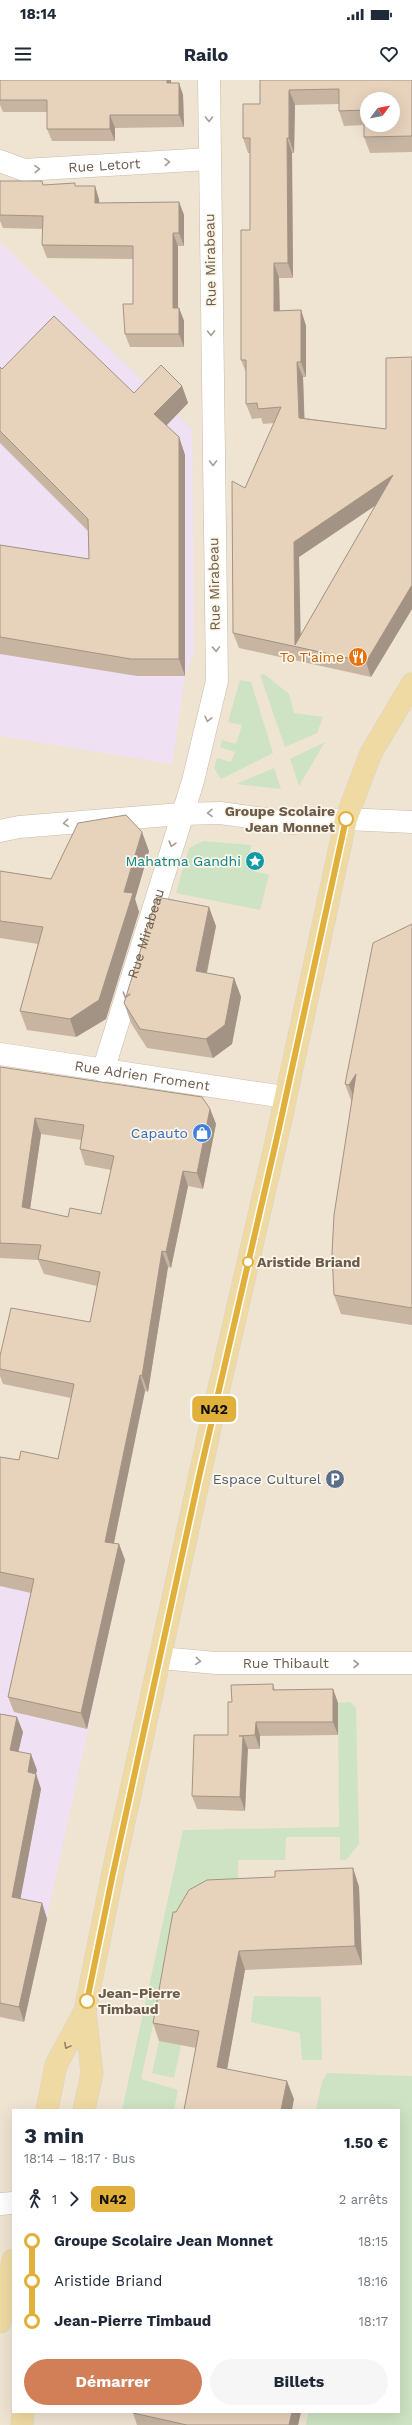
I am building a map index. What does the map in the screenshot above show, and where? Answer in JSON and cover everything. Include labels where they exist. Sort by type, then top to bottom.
[{"type":"main road","points":[[47,2109],[56,2065],[85,2011],[160,1658],[346,819],[371,752],[412,684]]},
{"type":"main road","points":[[84,2109],[92,2074],[85,2011]]},
{"type":"main road","points":[[0,2322],[12,2265]]},
{"type":"main road","points":[[22,2425],[23,2413]]},
{"type":"street","name":"Rue Mirabeau","points":[[103,1071],[181,814],[193,781],[217,681],[209,80]]},
{"type":"street","name":"Rue Letort","points":[[0,161],[24,170],[209,159]]},
{"type":"street","points":[[0,831],[18,827],[181,814],[220,813],[293,823],[346,819],[412,822]]},
{"type":"street","name":"Rue Adrien Froment","points":[[0,1054],[284,1098]]},
{"type":"street","name":"Rue Thibault","points":[[160,1658],[216,1663],[412,1663]]},
{"type":"street","points":[[0,2204],[12,2203]]},
{"type":"shaded area","points":[[0,80],[412,80],[412,2425],[0,2425]]},
{"type":"shaded area","points":[[0,242],[192,429],[194,651],[185,676],[172,764],[0,736]]},
{"type":"shaded area","points":[[0,1539],[125,1560],[24,2022],[0,2018]]},
{"type":"green space","points":[[264,674],[289,694],[294,713],[323,717],[317,733],[285,747],[260,675]]},
{"type":"green space","points":[[240,680],[251,682],[273,753],[221,779],[214,768],[217,758],[231,762],[235,752],[220,747],[222,740],[236,744],[242,725],[228,722]]},
{"type":"green space","points":[[325,742],[299,786],[290,759]]},
{"type":"green space","points":[[274,768],[281,789],[236,784]]},
{"type":"green space","points":[[203,841],[251,845],[249,866],[254,871],[269,875],[260,910],[176,893],[189,848]]},
{"type":"green space","points":[[350,1702],[356,1708],[359,1844],[346,1860],[340,1860],[340,1837],[286,1837],[285,1860],[238,1860],[238,1887],[175,1925],[141,2079],[178,2090],[174,2109],[122,2109],[183,1830],[339,1827],[338,1703]]},
{"type":"green space","points":[[254,1996],[321,1997],[322,2060],[302,2060],[300,2033],[251,2022]]},
{"type":"green space","points":[[159,2041],[181,2045],[174,2078],[152,2073]]},
{"type":"green space","points":[[327,2073],[412,2076],[412,2425],[306,2425],[308,2413],[400,2413],[400,2109],[316,2109],[322,2082]]},
{"type":"building","points":[[0,80],[167,80],[167,83],[179,83],[179,115],[110,115],[110,129],[47,129],[47,100],[0,100]]},
{"type":"building","points":[[260,80],[412,80],[412,136],[364,137],[364,132],[400,132],[400,92],[360,92],[360,110],[339,111],[339,89],[289,90],[289,138],[287,138],[288,263],[274,263],[274,311],[301,310],[301,362],[297,362],[299,418],[386,429],[386,358],[412,357],[412,585],[366,662],[233,633],[232,481],[245,488],[281,407],[258,409],[257,403],[246,404],[246,360],[241,360],[241,230],[250,230],[250,138],[243,138],[243,104],[260,104]],"holes":[[[393,475],[295,645],[294,542]]]},
{"type":"building","points":[[0,181],[42,181],[43,185],[75,183],[75,186],[95,186],[95,203],[179,202],[179,233],[173,233],[173,308],[179,308],[179,334],[125,334],[123,304],[133,304],[133,246],[42,245],[43,216],[0,215]]},
{"type":"building","points":[[54,316],[134,393],[161,365],[182,386],[154,414],[179,437],[179,659],[131,659],[0,637],[0,545],[89,559],[88,519],[0,431],[0,367],[2,369]]},
{"type":"building","points":[[126,815],[142,832],[124,892],[133,893],[99,1000],[70,1019],[20,1011],[43,927],[0,921],[0,871],[51,879],[78,823]]},
{"type":"building","points":[[157,897],[209,907],[196,971],[234,978],[225,1025],[206,1039],[140,1029],[124,1003]]},
{"type":"building","points":[[412,924],[412,1308],[334,1295],[332,1253],[334,1215],[356,1074],[349,1085],[345,1084],[373,943]]},
{"type":"building","points":[[0,1067],[202,1097],[210,1109],[197,1173],[183,1171],[166,1252],[162,1251],[142,1376],[140,1375],[105,1542],[119,1544],[81,1713],[8,1697],[34,1579],[0,1572],[0,1457],[19,1460],[21,1451],[58,1459],[74,1384],[0,1369],[0,1356],[11,1308],[90,1322],[100,1272],[38,1259],[41,1245],[0,1243]],"holes":[[[35,1118],[84,1125],[80,1149],[114,1156],[101,1214],[70,1208],[68,1217],[22,1207]]]},
{"type":"building","points":[[273,1684],[273,1690],[333,1689],[333,1722],[256,1722],[255,1735],[239,1736],[243,1736],[240,1797],[192,1796],[194,1735],[228,1735],[228,1702],[232,1702],[231,1685]]},
{"type":"building","points":[[0,1714],[17,1717],[10,1750],[31,1754],[28,1772],[36,1774],[12,1897],[42,1903],[19,2007],[0,2003]]},
{"type":"building","points":[[353,1868],[355,1946],[239,1951],[217,2067],[287,2081],[281,2109],[184,2109],[199,2031],[153,2023],[173,1912],[176,1912],[189,1890],[207,1880],[275,1877],[275,1871]]},
{"type":"building","points":[[133,2413],[292,2413],[289,2425],[187,2425]]},
{"type":"bus line","name":"N42","points":[[87,2001],[112,1878],[199,1477],[278,1133],[284,1098],[346,819]]},
{"type":"place","name":"To T'aime","points":[[358,657]]},
{"type":"place","name":"Groupe Scolaire Jean Monnet","points":[[346,819]]},
{"type":"place","name":"Mahatma Gandhi","points":[[255,861]]},
{"type":"place","name":"Capauto","points":[[202,1133]]},
{"type":"place","name":"Aristide Briand","points":[[248,1262]]},
{"type":"place","name":"Espace Culturel","points":[[335,1479]]},
{"type":"place","name":"Jean-Pierre Timbaud","points":[[87,2001]]}]
